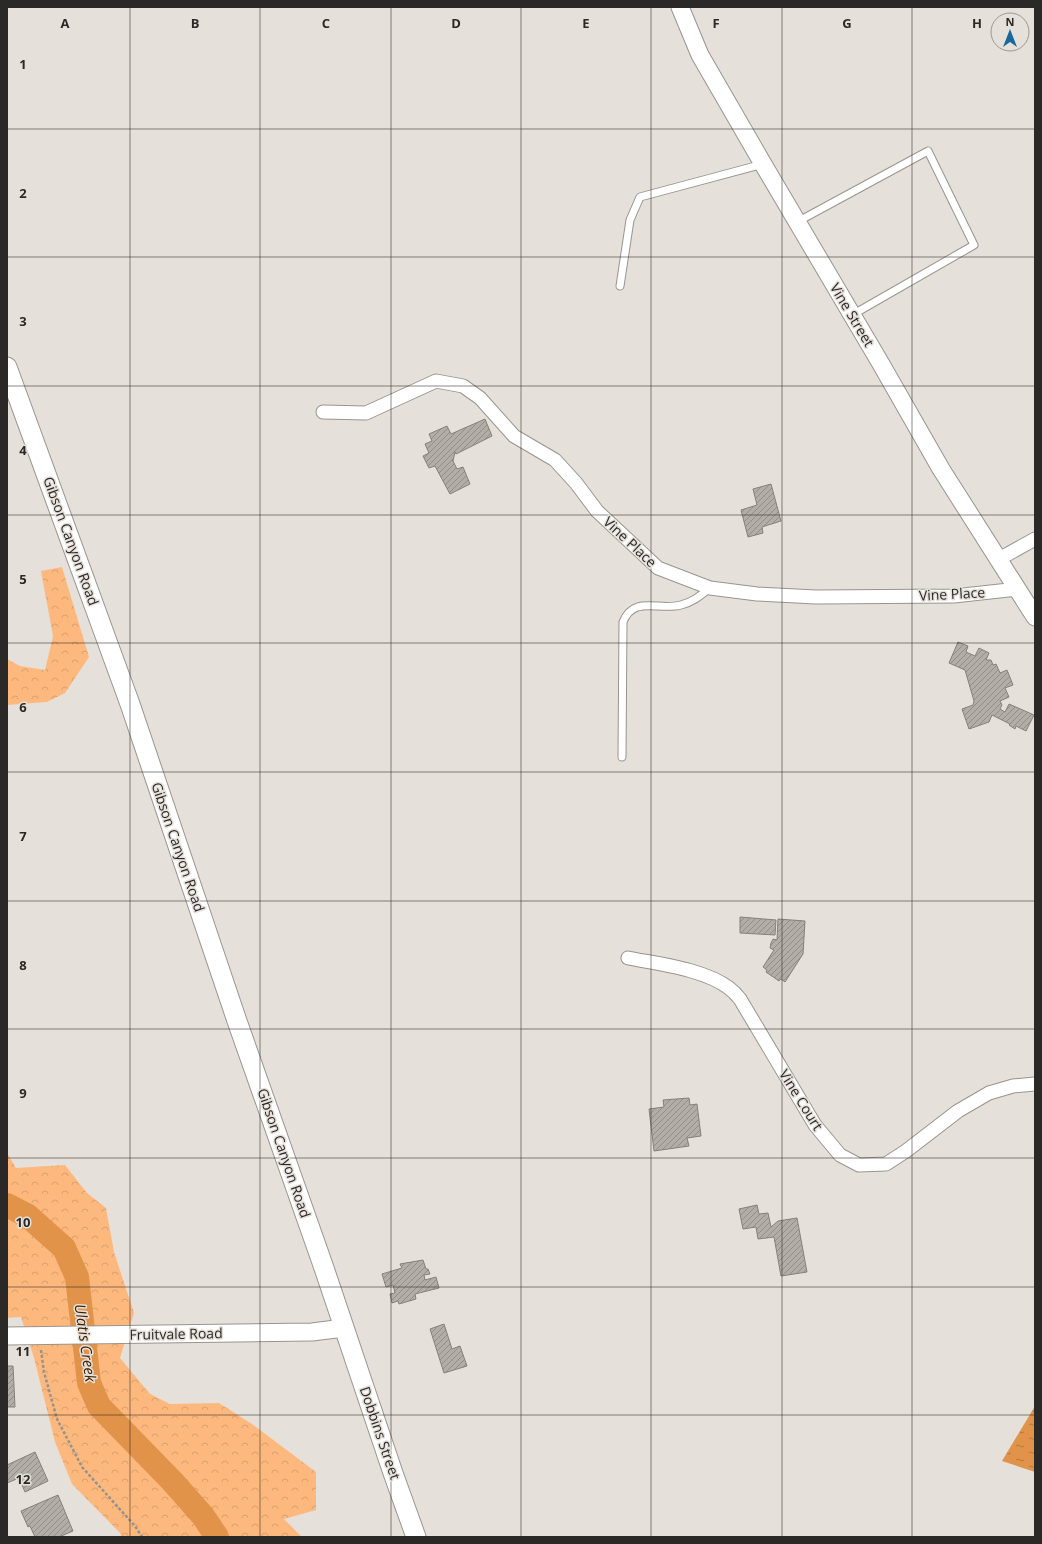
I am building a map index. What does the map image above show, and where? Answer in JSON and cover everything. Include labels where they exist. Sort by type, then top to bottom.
[{"type":"main road","name":"Gibson Canyon Road","points":[[7,367],[130,704],[237,1022],[344,1328]]},
{"type":"main road","name":"Dobbins Street","points":[[344,1328],[416,1537]]},
{"type":"street","name":"Vine Street","points":[[680,7],[700,55],[763,164],[941,469],[1035,617]]},
{"type":"street","name":"Vine Place","points":[[323,412],[366,413],[436,381],[463,386],[480,398],[514,436],[555,460],[576,483],[597,511],[658,568],[710,588],[756,594],[816,597],[954,596],[1018,589]]},
{"type":"street","points":[[999,559],[1035,539]]},
{"type":"street","name":"Vine Court","points":[[628,958],[687,970],[707,976],[729,988],[740,999],[815,1125],[840,1155],[859,1165],[886,1164],[906,1151],[958,1111],[989,1093],[1013,1086],[1035,1084]]},
{"type":"street","name":"Fruitvale Road","points":[[7,1336],[312,1332],[344,1328]]},
{"type":"lane","points":[[797,222],[928,151],[974,245],[852,315]]},
{"type":"lane","points":[[620,286],[630,220],[640,197],[763,164]]},
{"type":"lane","points":[[622,757],[623,622],[625,617],[632,608],[640,606],[665,607],[694,601],[710,588]]},
{"type":"path","points":[[48,1336],[44,1372],[57,1418],[82,1467],[135,1526],[142,1537]]},
{"type":"green space","points":[[62,567],[89,657],[65,693],[47,702],[7,705],[7,659],[20,666],[45,670],[53,636],[41,571]]},
{"type":"green space","points":[[7,1153],[16,1168],[65,1165],[87,1193],[106,1208],[114,1252],[134,1313],[120,1358],[150,1394],[170,1404],[219,1403],[252,1424],[316,1472],[316,1510],[284,1519],[302,1537],[122,1537],[120,1533],[72,1484],[55,1442],[34,1358],[21,1317],[7,1318]]},
{"type":"water","points":[[1035,1406],[1035,1472],[1002,1461]]},
{"type":"building","points":[[485,419],[492,436],[456,454],[455,452],[453,461],[457,469],[463,467],[470,484],[450,494],[435,466],[429,468],[423,456],[429,453],[425,444],[432,441],[429,434],[447,426],[451,434]]},
{"type":"building","points":[[771,484],[781,521],[762,527],[763,533],[748,537],[741,510],[757,505],[753,489]]},
{"type":"building","points":[[958,642],[968,646],[966,652],[975,656],[979,648],[989,653],[986,660],[991,660],[993,665],[996,664],[1000,673],[1007,670],[1013,685],[1005,688],[1009,697],[1000,701],[1002,705],[1000,709],[1005,712],[1009,704],[1034,715],[1026,731],[1016,726],[1015,729],[1009,725],[1010,724],[992,715],[989,722],[969,729],[962,709],[973,705],[974,701],[965,670],[949,663]]},
{"type":"building","points":[[740,917],[776,920],[775,935],[740,933]]},
{"type":"building","points":[[778,919],[805,921],[803,954],[785,982],[781,979],[779,981],[766,972],[767,970],[763,967],[774,950],[770,948],[773,939],[777,940]]},
{"type":"building","points":[[689,1098],[690,1105],[697,1104],[701,1136],[687,1138],[689,1146],[654,1151],[649,1109],[664,1107],[663,1100]]},
{"type":"building","points":[[757,1205],[759,1214],[768,1213],[771,1227],[778,1221],[797,1218],[807,1272],[781,1276],[774,1237],[758,1239],[756,1227],[743,1229],[739,1209]]},
{"type":"building","points":[[423,1260],[426,1269],[428,1269],[430,1274],[424,1275],[425,1280],[436,1277],[439,1288],[415,1294],[416,1299],[399,1304],[398,1301],[392,1303],[390,1294],[395,1293],[393,1285],[386,1287],[382,1274],[402,1268],[400,1264]]},
{"type":"building","points":[[444,1324],[452,1349],[460,1346],[467,1366],[444,1373],[430,1329]]},
{"type":"building","points":[[7,1366],[13,1366],[15,1407],[7,1407]]},
{"type":"building","points":[[35,1452],[48,1481],[25,1492],[19,1478],[7,1483],[7,1465]]},
{"type":"building","points":[[58,1495],[73,1531],[59,1537],[35,1537],[30,1526],[28,1527],[21,1511]]},
{"type":"waterway","name":"Ulatis Creek","points":[[7,1205],[28,1216],[64,1248],[77,1277],[89,1383],[99,1406],[172,1481],[203,1516],[217,1537]]}]
